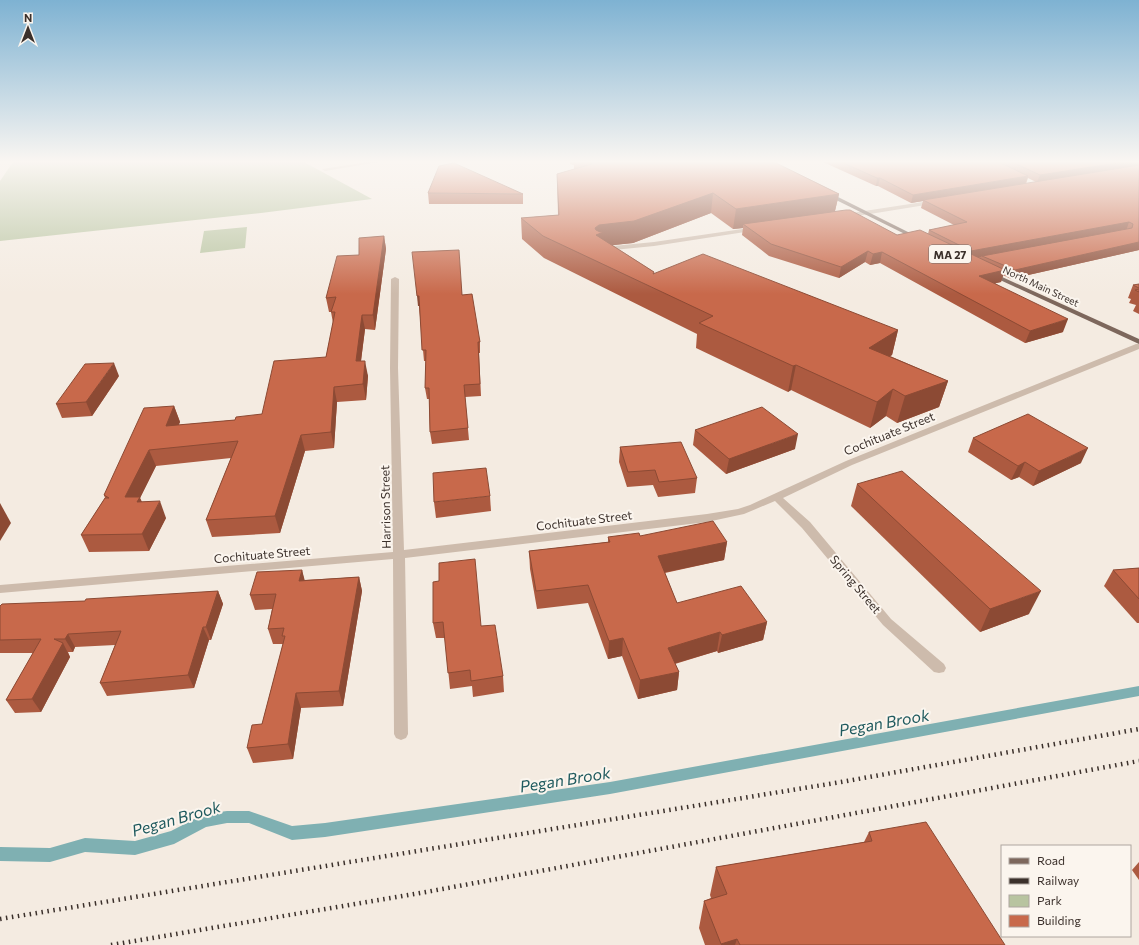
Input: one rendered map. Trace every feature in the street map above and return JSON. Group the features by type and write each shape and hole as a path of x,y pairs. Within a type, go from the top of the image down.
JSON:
{"main road":[{"name":"MA 27","path":"852,206 927,243"},
{"name":"North Main Street","path":"982,270 1139,342"}],"street":[{"path":"837,217 908,206"},
{"path":"599,250 654,244 762,228"},
{"name":"Harrison Street","path":"395,279 394,368 399,556 401,734"},
{"name":"Cochituate Street","path":"0,588 399,556 724,516 740,512 850,463 1139,346"},
{"name":"Spring Street","path":"776,497 796,514 887,622 939,668"}],"green space":[{"path":"0,206 316,206 261,213 0,241"},
{"path":"247,227 245,248 200,253 204,231"}],"building":[{"path":"559,206 676,206 634,221 599,225 595,228 596,230 600,232 606,231 596,235 654,272 653,274 703,254 898,330 869,348 948,381 905,396 893,389 877,402 699,323 713,316 543,236 521,218 559,215"},
{"path":"732,206 756,206 736,209"},
{"path":"935,206 1139,206 1139,242 1015,270 982,256 1132,228 1133,224 1129,222 971,251 929,230 967,222"},
{"path":"850,210 897,235 920,230 1005,270 979,276 1068,319 1030,331 882,252 873,254 868,251 841,267 771,244 743,224"},
{"path":"384,236 373,315 362,315 356,361 365,361 363,384 334,387 331,432 301,435 275,516 206,520 238,441 149,450 125,497 140,497 137,502 160,501 142,534 81,535 105,498 109,498 104,495 144,408 174,406 166,426 235,420 236,417 262,414 274,361 326,357 335,312 331,312 336,297 326,298 337,256 359,255 359,238"},
{"path":"459,250 462,295 472,294 480,342 478,342 480,384 464,385 468,428 430,432 429,388 425,388 426,350 422,350 419,296 417,296 412,252"},
{"path":"1139,284 1139,288 1133,285"},
{"path":"114,363 86,402 56,404 85,364"},
{"path":"762,407 798,434 729,459 695,430"},
{"path":"1028,414 1088,448 1039,471 1025,462 1018,466 973,438"},
{"path":"681,442 697,478 659,482 655,470 628,472 620,447"},
{"path":"486,468 490,496 434,502 433,473"},
{"path":"902,471 1041,591 990,609 857,484"},
{"path":"713,521 727,542 658,556 677,603 741,586 767,622 722,635 720,632 668,648 679,672 640,680 623,638 609,641 588,585 536,591 529,551 610,542 608,537 639,533 640,536"},
{"path":"475,559 481,626 495,625 503,676 471,681 470,670 448,673 443,622 433,623 433,582 439,581 439,563"},
{"path":"1139,568 1139,599 1113,570"},
{"path":"302,570 299,581 359,577 339,691 296,693 288,744 247,748 252,725 262,724 285,636 282,636 284,628 268,629 276,594 250,595 257,572"},
{"path":"218,591 206,627 203,627 188,675 100,683 121,631 68,634 65,639 54,639 63,643 32,699 6,700 41,639 0,640 0,606 2,604 85,601 86,599"},
{"path":"926,822 1005,945 740,945 737,939 721,944 704,901 727,894 716,867 872,841 869,832"}],"waterway":[{"name":"Pegan Brook","path":"0,854 50,855 85,845 135,848 174,837 204,821 227,817 249,817 292,833 325,830 610,788 1139,691"}],"railway":[{"path":"0,919 841,782 1139,729"},
{"path":"111,945 426,892 1139,761"}]}
